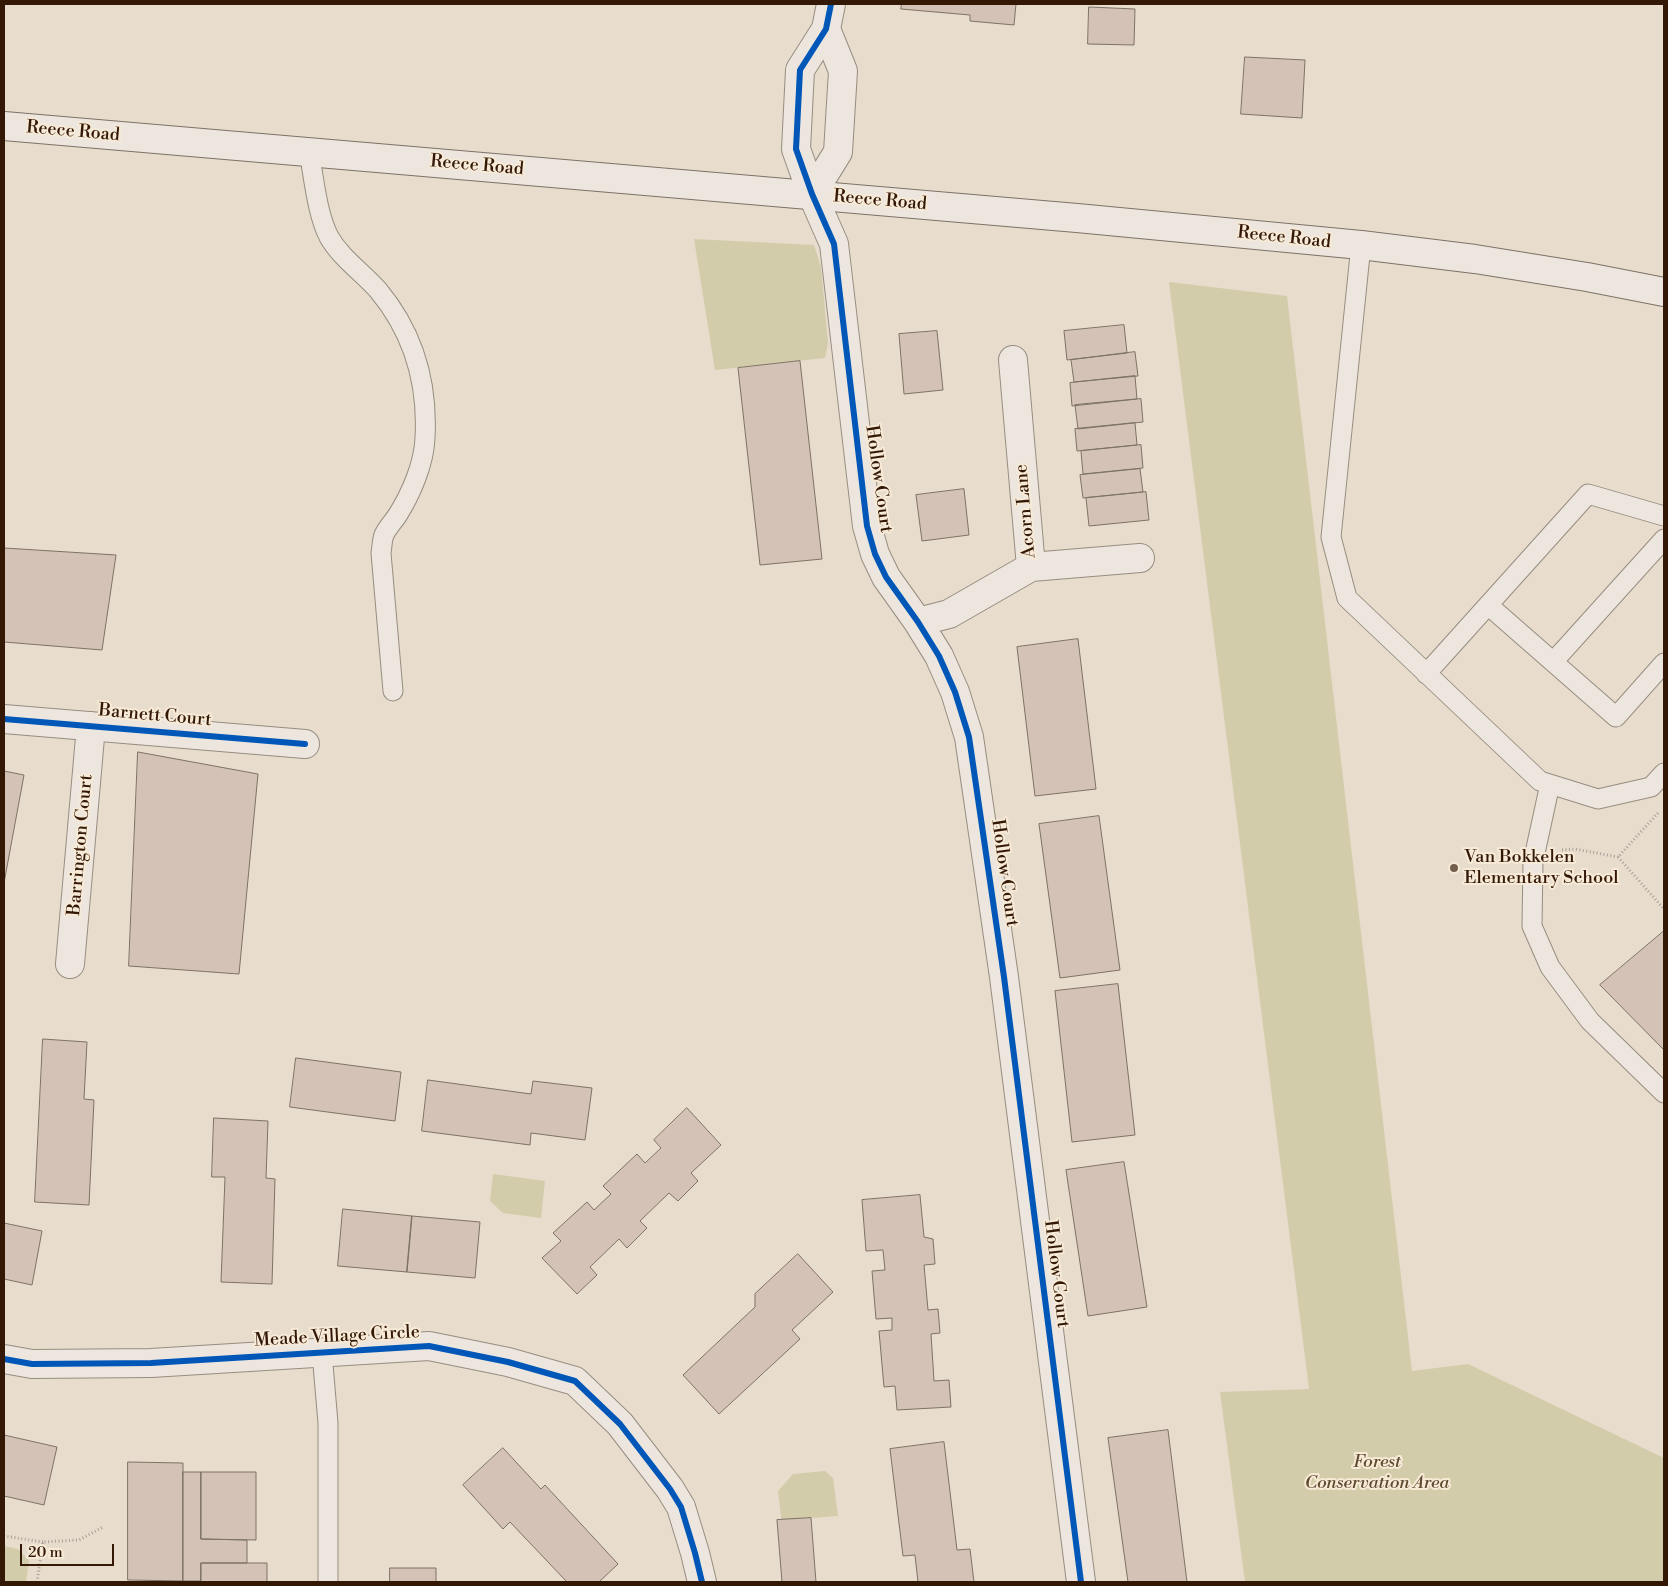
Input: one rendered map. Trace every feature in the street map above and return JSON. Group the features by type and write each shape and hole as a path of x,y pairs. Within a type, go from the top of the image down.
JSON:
{"street":[{"name":"Hollow Court","path":"829,16 800,70 796,149 812,194 834,244 867,526 875,554 886,577 918,622 939,656 949,678 969,737 1004,977 1081,1582"},
{"path":"812,194 838,152 843,71 829,16"},
{"name":"Reece Road","path":"4,126 812,194 1361,245 1474,259 1587,277 1664,292"},
{"name":"Acorn Lane","path":"918,622 949,614 1031,568 1013,360"},
{"path":"1031,568 1140,558"},
{"name":"Barnett Court","path":"4,719 305,744"},
{"name":"Barrington Court","path":"70,964 91,726"},
{"name":"Meade Village Circle","path":"4,1359 32,1364 150,1363 429,1346 508,1362 575,1381 620,1424 670,1489 681,1507 702,1582"}],"lane":[{"path":"309,152 322,216 328,234 336,249 377,289 397,316 414,354 424,387 426,439 422,460 408,496 384,534 381,553 393,691"},
{"path":"1361,245 1331,538 1347,598 1540,781 1598,799 1651,787 1664,773"},
{"path":"1426,674 1588,494 1664,516"},
{"path":"1553,662 1664,539"},
{"path":"1488,605 1616,717 1664,663"},
{"path":"1550,784 1533,862 1532,926 1550,966 1590,1021 1664,1093"},
{"path":"322,1353 328,1423 328,1582"}],"path":[{"path":"1618,857 1664,807"},
{"path":"1533,862 1559,850 1575,849 1618,857 1664,909"},
{"path":"4,1536 43,1542 79,1540 103,1527"},
{"path":"37,1582 43,1542"}],"green space":[{"path":"694,239 814,245 821,267 828,343 825,358 715,370"},
{"name":"Forest Conservation Area","path":"1169,282 1287,296 1412,1371 1468,1364 1664,1458 1664,1582 1245,1582 1220,1392 1309,1389"},
{"path":"493,1174 545,1181 541,1218 503,1213 490,1201"},
{"path":"825,1471 833,1478 838,1516 811,1518 782,1524 778,1491 793,1474"},
{"path":"4,1546 18,1549 29,1560 26,1582 4,1582"}],"building":[{"path":"902,4 1016,4 1014,25 970,21 970,15 901,9"},
{"path":"1089,7 1135,9 1134,45 1088,44"},
{"path":"1245,57 1305,60 1302,118 1241,114"},
{"path":"1124,325 1127,353 1067,360 1064,331"},
{"path":"937,331 943,390 904,394 899,334"},
{"path":"1135,352 1138,376 1074,382 1071,360"},
{"path":"800,361 822,559 760,565 738,368"},
{"path":"1135,376 1137,399 1072,406 1070,383"},
{"path":"1141,399 1143,422 1078,429 1075,405"},
{"path":"1135,423 1137,445 1077,451 1075,429"},
{"path":"1141,445 1143,468 1083,474 1081,451"},
{"path":"1140,469 1143,492 1083,498 1080,475"},
{"path":"964,489 969,535 922,541 916,495"},
{"path":"1146,492 1149,520 1089,526 1086,498"},
{"path":"4,548 116,555 102,650 4,642"},
{"path":"1078,639 1096,789 1035,796 1017,647"},
{"path":"138,752 258,774 239,974 129,966"},
{"path":"4,771 24,775 4,883"},
{"path":"1099,816 1120,970 1060,978 1039,824"},
{"path":"1664,931 1664,1050 1600,985"},
{"path":"1118,984 1135,1135 1072,1142 1055,991"},
{"path":"43,1039 87,1042 84,1099 94,1100 89,1205 35,1202"},
{"path":"296,1058 401,1072 395,1121 290,1107"},
{"path":"428,1080 531,1094 533,1081 592,1088 585,1140 531,1133 530,1145 422,1131"},
{"path":"687,1108 721,1145 691,1173 698,1181 678,1201 669,1193 640,1221 647,1228 627,1248 619,1239 590,1267 597,1275 577,1294 542,1258 561,1241 553,1233 587,1202 594,1210 611,1194 603,1186 637,1154 645,1163 661,1148 654,1140"},
{"path":"214,1118 268,1121 266,1178 275,1179 272,1284 221,1282 225,1177 212,1177"},
{"path":"1124,1162 1147,1307 1088,1316 1066,1170"},
{"path":"920,1195 924,1237 933,1239 935,1264 924,1265 928,1310 938,1309 940,1333 931,1334 934,1381 949,1380 951,1407 897,1410 895,1386 884,1387 879,1331 892,1330 892,1318 876,1319 872,1271 885,1270 883,1250 866,1251 862,1200"},
{"path":"343,1209 412,1216 407,1272 338,1266"},
{"path":"412,1216 480,1222 475,1278 407,1272"},
{"path":"4,1223 42,1231 32,1285 4,1279"},
{"path":"798,1254 833,1292 792,1330 800,1339 719,1414 683,1375 755,1307 755,1294"},
{"path":"1168,1430 1187,1582 1128,1582 1108,1438"},
{"path":"4,1435 57,1447 44,1505 4,1496"},
{"path":"944,1442 957,1550 970,1549 974,1582 918,1582 915,1555 903,1556 890,1449"},
{"path":"503,1448 541,1489 545,1485 618,1564 599,1582 567,1582 510,1522 503,1529 463,1485"},
{"path":"128,1462 183,1463 183,1581 128,1580"},
{"path":"183,1472 201,1472 201,1539 247,1540 247,1563 201,1563 201,1581 183,1581"},
{"path":"201,1472 256,1472 256,1540 201,1539"},
{"path":"811,1518 816,1582 782,1582 777,1520"},
{"path":"201,1563 267,1563 267,1582 201,1582"},
{"path":"390,1568 436,1568 436,1582 390,1582"}],"cycle path":[{"path":"831,4 826,29 800,70 796,149 812,194 834,244 867,526 875,554 886,577 918,622 939,656 955,692 969,737 1004,977 1081,1582"},
{"path":"4,719 305,744"},
{"path":"4,1359 32,1364 151,1363 429,1346 508,1362 575,1381 620,1424 670,1489 681,1507 702,1582"}],"place":[{"name":"Van Bokkelen Elementary School","path":"1454,868"}]}
